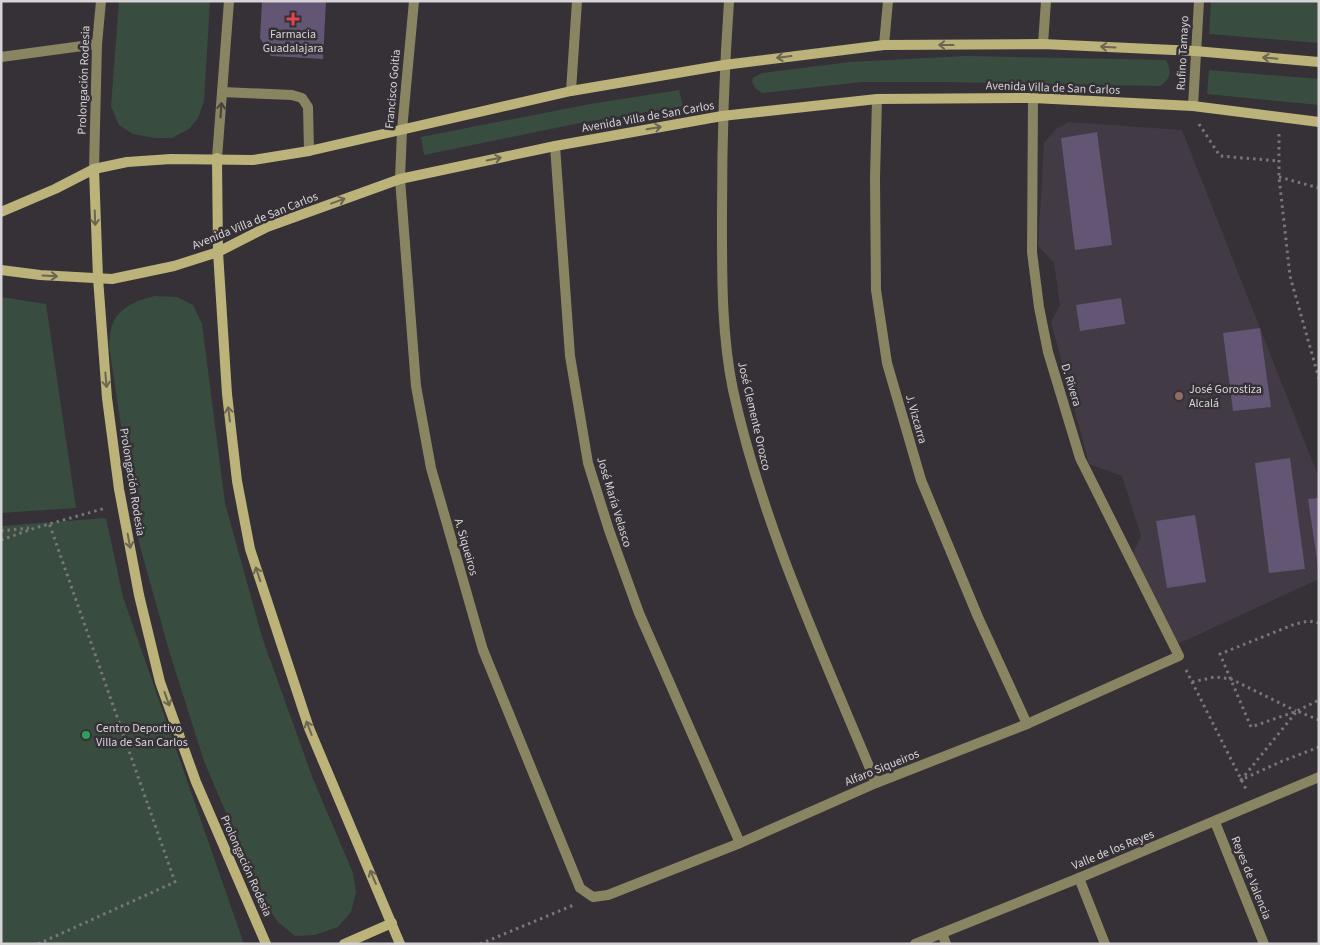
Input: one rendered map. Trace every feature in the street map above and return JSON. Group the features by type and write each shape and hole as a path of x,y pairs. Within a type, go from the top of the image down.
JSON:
{"street":[{"name":"Prolongación Rodesia","path":"101,1 97,44 94,169 98,278 107,398 122,504 139,595 160,682 196,782 266,944"},
{"path":"229,1 217,158 218,252 227,394 237,481 250,549 309,728 400,944"},
{"name":"Francisco Goitia","path":"400,179 402,130 414,1"},
{"path":"571,91 577,1"},
{"name":"José Clemente Orozco","path":"729,1 722,116 722,279 726,341 733,389 755,476 791,578 876,783"},
{"path":"884,45 888,1"},
{"path":"1043,44 1046,1"},
{"name":"Rufino Tamayo","path":"1190,106 1199,1"},
{"path":"1,58 97,44"},
{"path":"1,212 40,196 94,169 145,160 217,158 253,160 309,151 571,91 724,65 884,45 1043,44 1195,51 1319,62"},
{"path":"222,92 302,98 308,107 309,151"},
{"name":"Avenida Villa de San Carlos","path":"1,270 40,275 112,279 174,266 218,252 267,227 400,179 555,146 722,116 877,99 1033,98 1190,106 1319,122"},
{"name":"D. Rivera","path":"1033,98 1032,252 1039,307 1048,352 1080,458 1179,656"},
{"name":"J. Vizcarra","path":"877,99 875,178 876,290 887,363 921,480 978,616 1027,724"},
{"name":"José María Velasco","path":"555,146 570,356 588,463 609,530 639,612 740,843"},
{"name":"A. Siqueiros","path":"400,179 416,386 431,468 483,650 580,888 593,897"},
{"name":"Alfaro Siqueiros","path":"593,897 608,895 740,843 876,783 1027,724 1179,656"},
{"name":"Valle de los Reyes","path":"915,944 1254,806 1319,777"},
{"name":"Reyes de Valencia","path":"1215,822 1264,944"},
{"path":"1079,878 1105,944"},
{"path":"344,944 392,923"},
{"path":"942,933 946,944"}],"path":[{"path":"1190,106 1220,156 1279,161"},
{"path":"1280,117 1279,177 1290,276 1319,378"},
{"path":"1279,177 1319,188"},
{"path":"1,540 50,523 122,504"},
{"path":"38,944 174,882 50,523"},
{"path":"1,531 35,528"},
{"path":"1319,623 1309,621 1295,624 1220,654 1251,727 1297,711 1319,700"},
{"path":"1179,656 1254,806"},
{"path":"1192,682 1215,677 1231,679 1319,720"},
{"path":"1241,780 1297,711"},
{"path":"1241,780 1319,747"},
{"path":"480,944 593,897"}],"shaded area":[{"name":"José Gorostiza Alcalá","path":"1069,122 1182,130 1319,478 1319,579 1178,644 1132,555 1141,536 1122,476 1089,464 1051,322 1060,305 1054,263 1038,246 1044,143 1056,129"}],"green space":[{"path":"119,1 210,1 204,101 198,118 189,129 172,138 155,138 133,134 119,125 111,106"},
{"path":"1211,1 1319,1 1319,43 1209,34"},
{"path":"965,56 1166,60 1170,71 1166,81 1160,86 862,82 762,93 755,88 752,82 753,78 762,73 850,62"},
{"path":"1209,70 1319,79 1319,105 1207,94"},
{"path":"679,90 683,106 585,122 424,155 421,137 590,104"},
{"path":"155,296 177,297 193,305 202,324 225,503 262,637 313,779 353,873 356,892 351,912 338,927 315,935 295,936 278,922 264,902 204,761 170,654 138,539 109,346 112,325 120,312 137,302"},
{"path":"1,297 46,304 76,508 1,513"},
{"name":"Centro Deportivo Villa de San Carlos","path":"106,518 123,597 244,944 1,944 1,526"}],"building":[{"name":"Farmacia Guadalajara","path":"262,1 326,1 323,59 271,56 260,38"},
{"path":"1097,132 1112,245 1075,250 1061,138"},
{"path":"1121,298 1125,324 1080,331 1076,305"},
{"path":"1260,328 1271,407 1233,411 1223,333"},
{"path":"1290,458 1305,569 1269,573 1255,463"},
{"path":"1319,498 1319,566 1318,566 1308,499"},
{"path":"1195,515 1206,582 1167,588 1156,521"}],"place":[{"name":"Farmacia Guadalajara","path":"293,19"},
{"name":"José Gorostiza Alcalá","path":"1179,396"},
{"name":"Centro Deportivo Villa de San Carlos","path":"86,735"}]}
